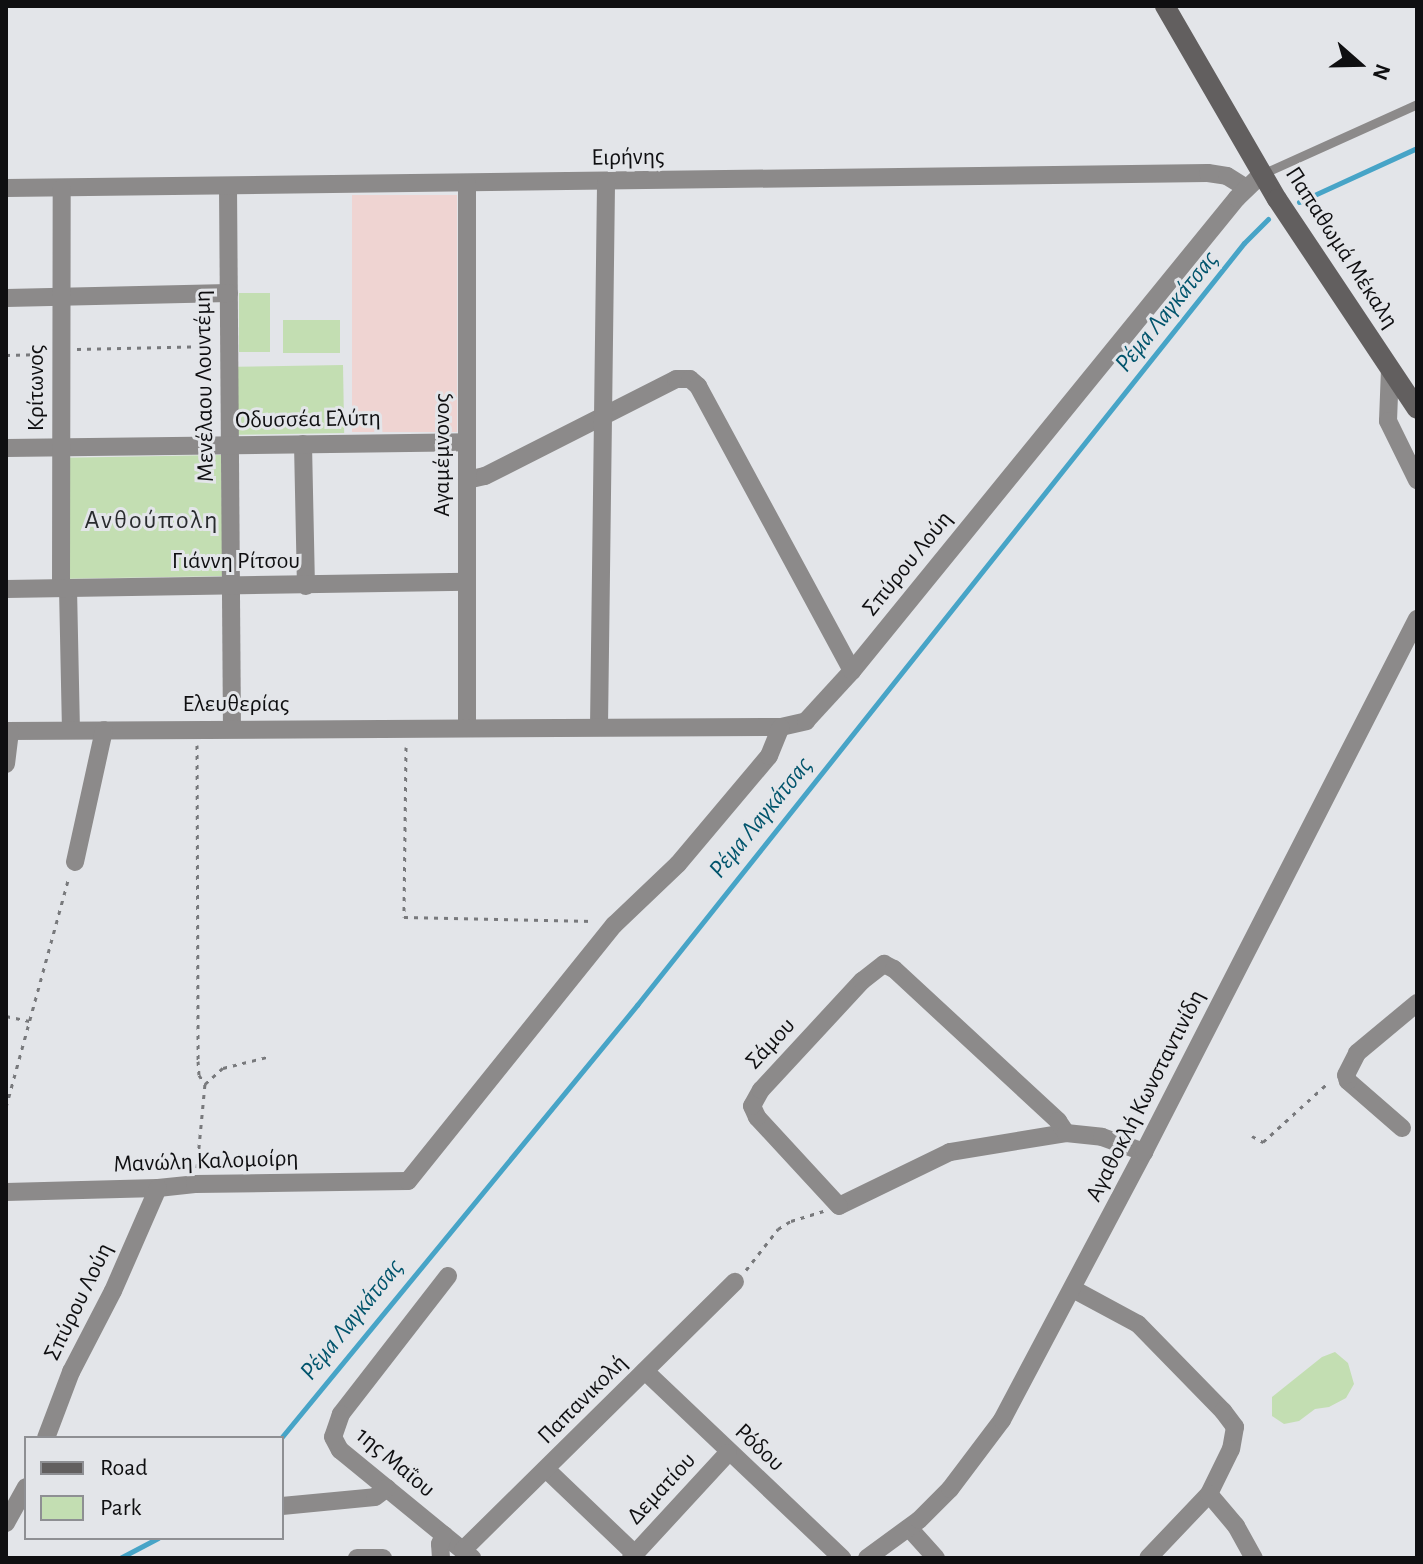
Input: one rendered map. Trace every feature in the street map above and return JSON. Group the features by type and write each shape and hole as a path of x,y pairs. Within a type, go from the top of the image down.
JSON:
{"street":[{"name":"Παπαθωμά Μέκαλη","path":"1165,6 1225,113 1254,181 1417,409"},
{"name":"Ειρήνης","path":"6,188 1208,173 1254,181"},
{"name":"Σπύρου Λούη","path":"467,728 781,727 796,725 813,716 1254,181"},
{"path":"599,727 606,182"},
{"name":"Αγαμέμνονoς","path":"467,183 467,728"},
{"name":"Μενέλαου Λουντέμη","path":"228,186 232,729"},
{"name":"Κρίτωνος","path":"62,188 61,448 71,730"},
{"path":"6,298 229,293"},
{"path":"1390,369 1388,421 1417,480"},
{"path":"467,480 485,476 676,379 686,378 697,384 852,671"},
{"name":"Οδυσσέα Ελύτη","path":"6,448 467,442"},
{"path":"303,444 306,586"},
{"name":"Γιάννη Ρίτσου","path":"6,589 467,582"},
{"name":"Αγαθοκλή Κωνσταντινίδη","path":"867,1558 909,1528 950,1489 989,1439 1073,1289 1417,619"},
{"path":"614,925 678,864 769,756 781,727"},
{"name":"Ελευθερίας","path":"8,731 467,728"},
{"path":"75,862 104,730"},
{"path":"6,764 8,731"},
{"name":"Μανώλη Καλομοίρη","path":"6,1192 158,1188 195,1184 408,1181 614,925"},
{"name":"Σάμου","path":"839,1206 757,1117 753,1103 862,981 884,964 894,969 1046,1110 1066,1133"},
{"path":"1402,1128 1348,1081 1346,1072 1357,1053 1417,1003"},
{"path":"839,1206 950,1152 1066,1133 1102,1137 1144,1152"},
{"name":"Σπύρου Λούη","path":"47,1436 71,1372 113,1291 158,1188"},
{"name":"1ης Μαΐου","path":"448,1276 336,1423 333,1437 337,1447 468,1554"},
{"name":"Παπανικολή","path":"468,1554 547,1470 735,1282"},
{"path":"1073,1289 1138,1324 1232,1422 1233,1441 1209,1494 1148,1558"},
{"name":"Ρόδου","path":"645,1371 842,1558"},
{"name":"Δεματίου","path":"633,1556 728,1453"},
{"path":"547,1470 633,1556"},
{"path":"284,1506 375,1497 387,1488"},
{"path":"6,1523 24,1491"},
{"path":"1209,1494 1231,1518 1254,1558"},
{"path":"909,1528 936,1558"},
{"path":"441,1558 440,1544 444,1535"},
{"path":"357,1558 383,1557"}],"lane":[{"path":"1254,181 1417,104"}],"path":[{"path":"6,355 229,345"},
{"path":"407,728 404,917 614,925"},
{"path":"195,1184 205,1084 199,1075 198,1061 197,729"},
{"path":"6,1107 61,899 75,862"},
{"path":"6,1016 30,1021"},
{"path":"205,1084 223,1068 267,1057"},
{"path":"1252,1136 1263,1142 1323,1086 1346,1072"},
{"path":"735,1282 778,1229 791,1221 839,1206"}],"shaded area":[{"path":"352,195 457,195 457,432 352,432"}],"green space":[{"path":"239,293 270,293 270,352 239,352"},
{"path":"283,320 340,320 340,353 283,353"},
{"path":"343,365 344,433 238,435 237,367"},
{"path":"221,455 223,576 68,579 66,458"},
{"path":"1335,1352 1348,1363 1354,1384 1346,1398 1329,1407 1315,1409 1299,1421 1284,1424 1272,1416 1272,1397 1322,1357"}],"waterway":[{"name":"Ρέμα Λαγκάτσας","path":"1299,202 1417,148"},
{"name":"Ρέμα Λαγκάτσας","path":"283,1436 637,1005 1244,243 1268,219"},
{"name":"Ρέμα Λαγκάτσας","path":"120,1558 154,1540"}],"district":[{"name":"Ανθούπολη","path":"152,521"}]}
